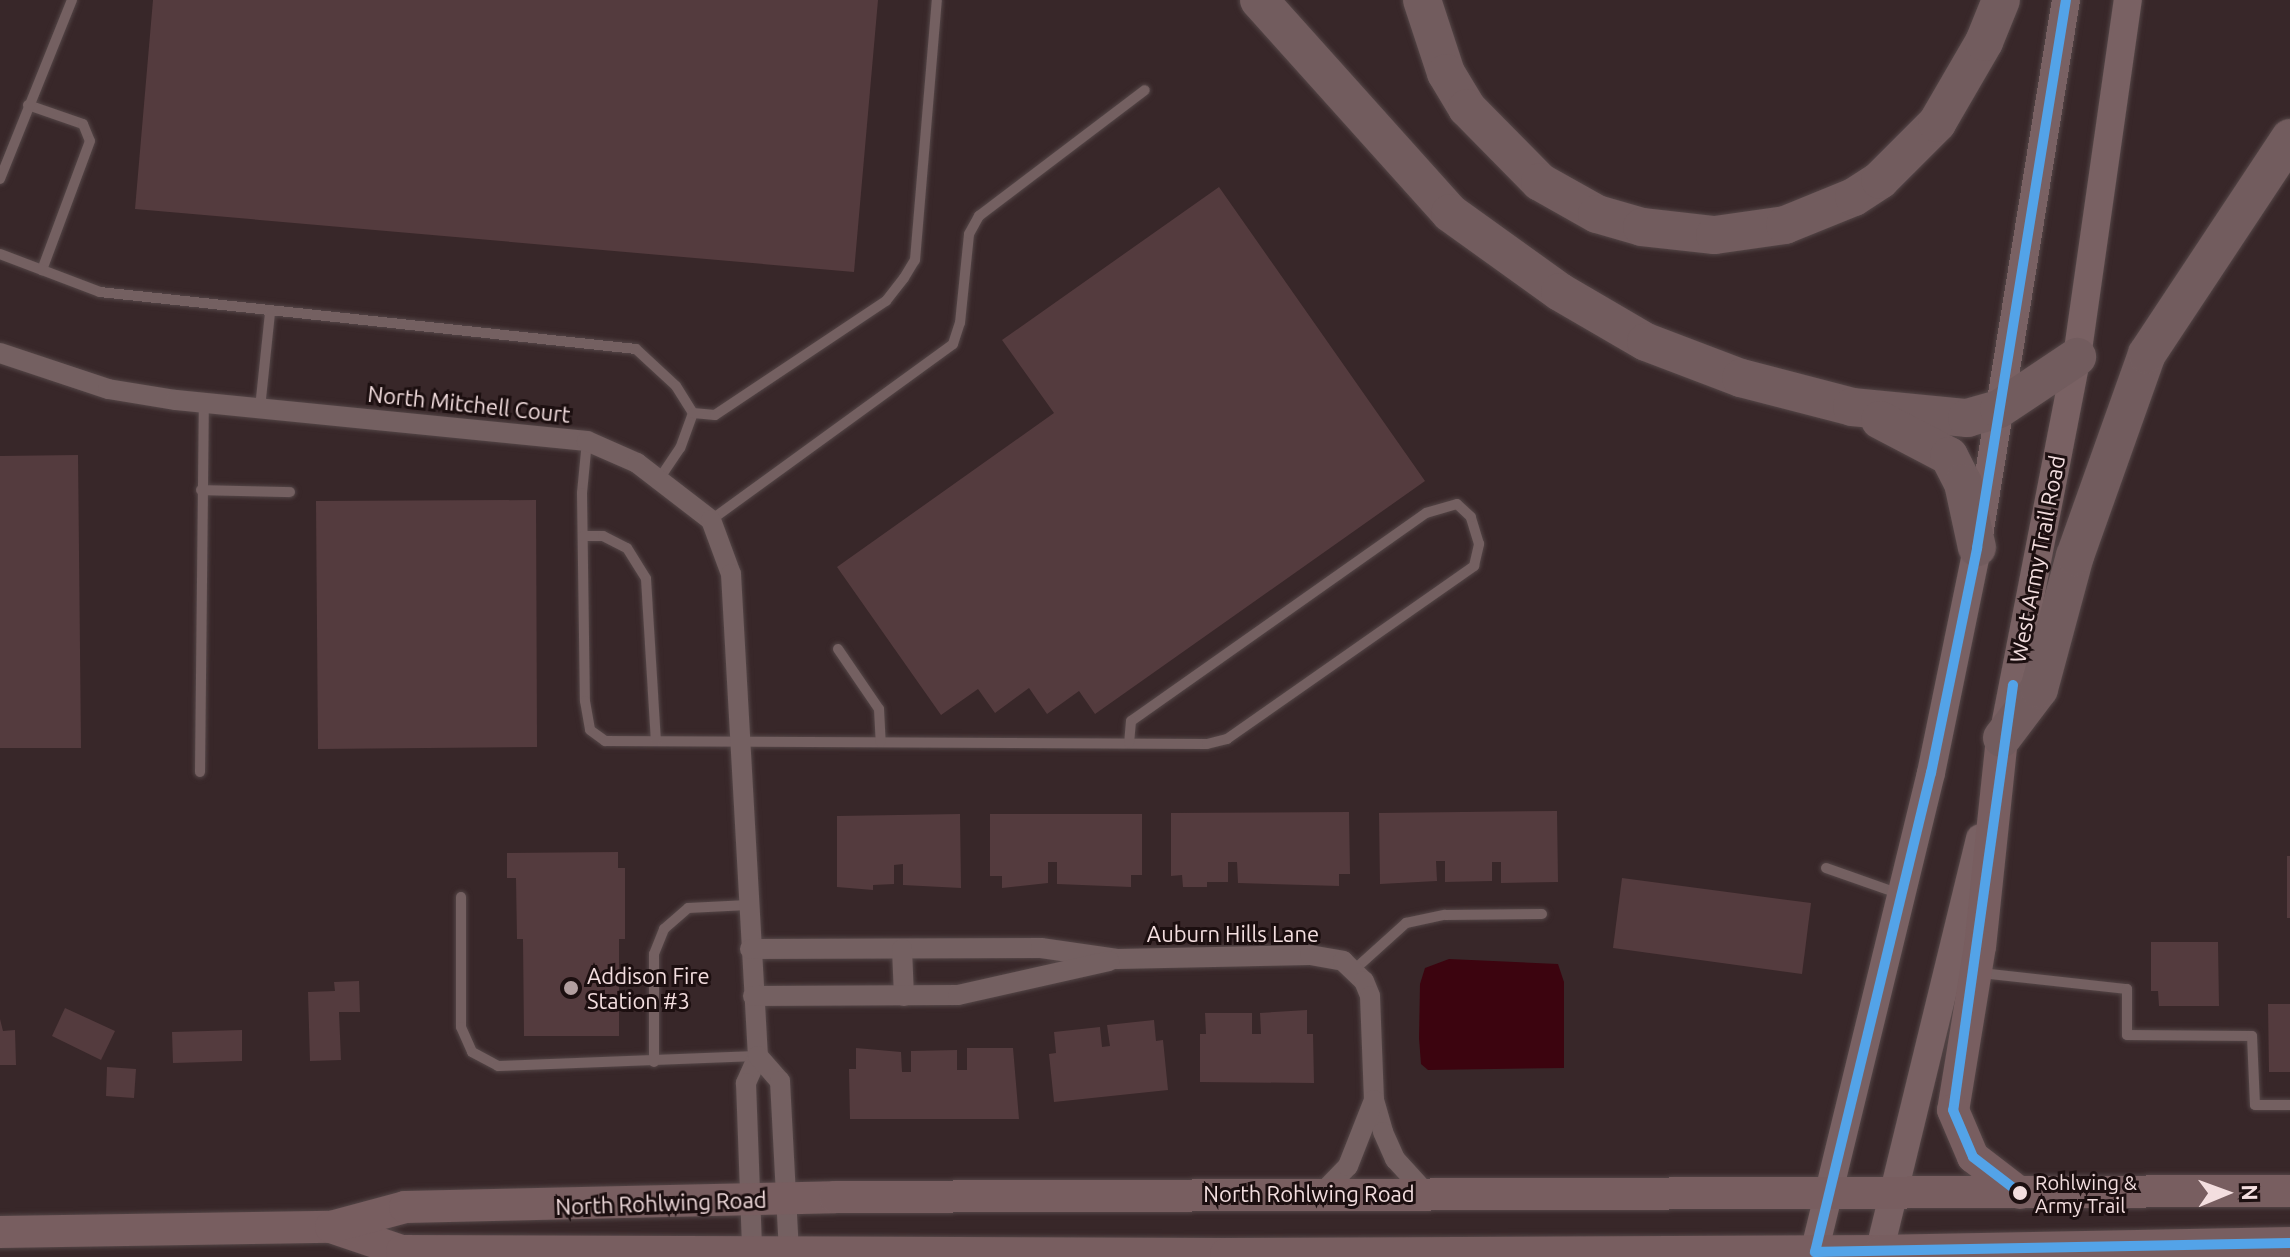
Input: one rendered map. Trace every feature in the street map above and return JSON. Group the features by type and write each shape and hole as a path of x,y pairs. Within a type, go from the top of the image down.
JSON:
{"highway":[{"path":"1259,0 1450,213 1560,292 1646,342 1741,378 1852,407 1967,418 1999,409 2077,357"},
{"path":"1422,0 1446,73 1467,108 1540,182 1597,214 1642,227 1715,235 1785,225 1854,197 1880,180 1937,123 1984,42 2001,0"},
{"path":"2002,738 2039,689 2075,556 2147,354 2290,138"},
{"path":"1852,407 1949,456 1963,483 1977,548"}],"main road":[{"path":"1814,1254 1903,895 1977,548 2066,0"},
{"name":"West Army Trail Road","path":"1879,1254 2002,738 2077,357 2128,0"},
{"path":"2002,738 1975,972 1953,1110 1973,1157 2020,1193"},
{"name":"North Rohlwing Road","path":"0,1232 331,1227 405,1207 750,1200 1322,1193 2290,1191"},
{"name":"North Rohlwing Road","path":"331,1227 402,1251 659,1254 752,1250 2034,1253 2157,1251 2290,1243"}],"street":[{"name":"North Mitchell Court","path":"0,353 108,389 204,402 587,441 615,451 659,479 711,520"},
{"path":"711,520 731,574 758,1056 746,1083 752,1250"},
{"name":"Auburn Hills Lane","path":"750,949 1041,948 1117,959 1310,955 1343,961 1355,969"},
{"path":"902,949 904,996"},
{"name":"Auburn Hills Lane","path":"753,996 904,996 1003,987 1117,959"},
{"path":"1355,969 1370,996 1374,1100 1395,1159 1427,1194"},
{"path":"758,1056 780,1081 789,1250"},
{"path":"1322,1193 1348,1166 1374,1100"}],"lane":[{"path":"0,179 72,0"},
{"path":"693,413 715,415 886,301 915,260 937,0"},
{"path":"711,520 953,344 960,323 969,234 979,216 1145,90"},
{"path":"28,105 83,124 90,141 42,270"},
{"path":"0,254 100,292 270,313 636,349 676,386 693,413"},
{"path":"260,408 270,313"},
{"path":"200,772 204,402"},
{"path":"659,479 680,448 693,413"},
{"path":"587,441 583,536 590,730 605,741 1207,744 1227,739 1474,566 1479,544 1471,517 1457,504 1426,513 1131,721 1129,743"},
{"path":"201,490 290,492"},
{"path":"583,536 603,536 627,548 646,579 656,741"},
{"path":"838,649 879,709 881,742"},
{"path":"1826,868 1903,895"},
{"path":"461,897 461,1027 472,1052 498,1066 758,1056"},
{"path":"654,1062 654,954 664,929 688,908 748,905"},
{"path":"1355,969 1406,923 1445,915 1542,914"},
{"path":"1975,972 2127,989 2127,1035 2252,1036 2255,1105 2290,1105"}],"shaded area":[{"path":"1449,959 1558,964 1564,982 1564,1068 1428,1070 1421,1064 1420,984 1425,968"}],"building":[{"path":"153,0 878,0 854,272 135,209"},
{"path":"1219,187 1425,481 1095,714 1079,691 1047,714 1029,688 995,713 978,689 941,715 837,567 1054,413 1002,340"},
{"path":"78,455 81,748 0,748 0,456"},
{"path":"536,500 537,747 318,749 316,501"},
{"path":"1557,811 1558,882 1501,883 1501,862 1492,862 1492,881 1445,882 1445,861 1436,861 1437,881 1380,884 1379,813"},
{"path":"1349,812 1350,874 1339,874 1339,886 1238,883 1237,862 1228,862 1228,882 1207,882 1207,887 1183,887 1182,875 1171,876 1171,813"},
{"path":"960,814 961,888 903,885 903,864 894,865 894,884 873,885 873,890 837,887 837,816"},
{"path":"990,814 1142,814 1142,875 1131,875 1131,887 1057,884 1057,862 1048,862 1048,883 1002,888 1002,876 990,876"},
{"name":"Addison Fire Station #3","path":"618,852 618,868 625,868 625,939 619,939 619,1036 524,1036 523,939 517,939 516,878 507,878 507,853"},
{"path":"2287,856 2290,856 2290,918 2287,918"},
{"path":"1622,878 1811,903 1802,974 1613,948"},
{"path":"2151,942 2218,942 2219,1006 2159,1006 2158,991 2151,991"},
{"path":"359,981 360,1012 339,1012 341,1060 310,1061 308,992 335,991 334,982"},
{"path":"2268,1004 2290,1004 2290,1072 2269,1072"},
{"path":"65,1008 115,1031 101,1060 52,1036"},
{"path":"1307,1010 1307,1034 1313,1034 1314,1083 1200,1082 1200,1034 1206,1034 1205,1013 1252,1013 1252,1034 1261,1034 1260,1013"},
{"path":"0,1019 3,1031 15,1030 16,1065 0,1065"},
{"path":"1154,1020 1156,1041 1163,1040 1168,1090 1054,1102 1049,1054 1056,1053 1054,1032 1100,1027 1102,1047 1110,1046 1107,1025"},
{"path":"242,1030 242,1061 173,1063 172,1032"},
{"path":"856,1048 901,1052 902,1072 911,1072 911,1051 957,1050 957,1070 967,1070 967,1048 1013,1048 1019,1119 850,1119 849,1069 856,1069"},
{"path":"107,1067 136,1069 134,1098 106,1096"}],"transit line":[{"path":"1815,1252 1931,773 1977,548 2066,0"},
{"path":"2013,685 1953,1110 1973,1157 2020,1193"},
{"path":"1815,1252 2290,1243"}],"place":[{"name":"Addison Fire Station #3","path":"571,988"},
{"name":"Rohlwing & Army Trail","path":"2020,1193"}]}
